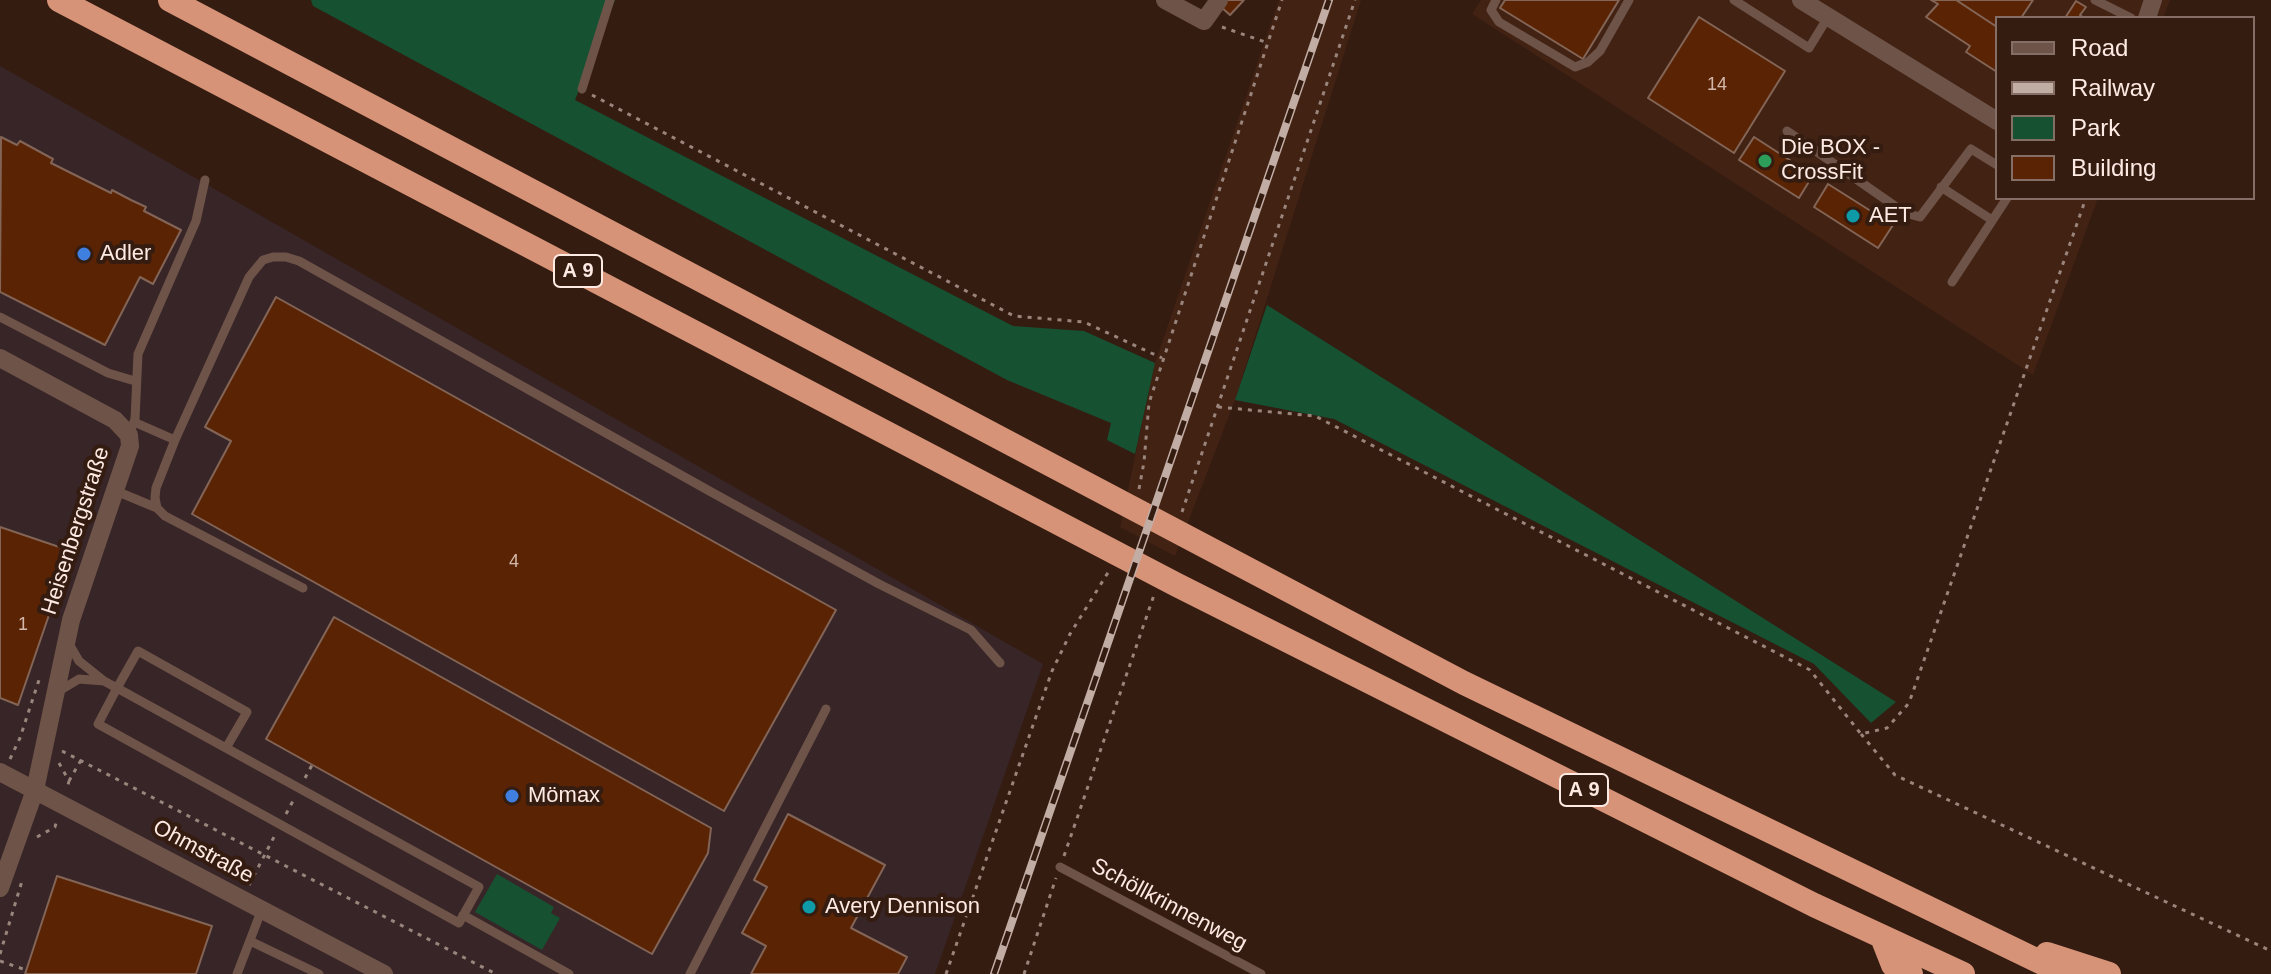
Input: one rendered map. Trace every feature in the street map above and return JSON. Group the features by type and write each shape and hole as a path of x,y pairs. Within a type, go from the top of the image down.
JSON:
{"highway":[{"name":"A 9","path":"59,0 1097,544 1167,585 1963,974"},
{"name":"A 9","path":"170,0 1464,683 2065,974"},
{"path":"1977,931 2109,974"},
{"path":"1882,937 1893,965 1911,974"}],"street":[{"path":"1165,0 1204,21 1219,0"},
{"path":"1801,0 1995,120"},
{"name":"Heisenbergstraße","path":"0,358 131,429 128,457 66,639 35,790 0,888"},
{"name":"Ohmstraße","path":"0,772 384,974"}],"lane":[{"path":"582,89 610,0"},
{"path":"1496,0 1491,10 1499,22 1575,67 1588,62 1600,51 1629,0"},
{"path":"1734,0 1809,48 1828,17"},
{"path":"2095,0 2127,16"},
{"path":"1787,131 1905,213 1920,217 1971,149 1995,164"},
{"path":"175,440 131,429 138,354 196,221 205,180"},
{"path":"1941,187 1992,220"},
{"path":"1952,282 2006,200"},
{"path":"157,508 156,488 175,440 249,277 263,260 286,257 299,261 879,584 971,630 1000,663"},
{"path":"0,317 108,373 135,381"},
{"path":"116,491 157,508 165,516 303,588"},
{"path":"66,639 79,661 104,681 117,688 226,748 479,887 459,923 98,724 117,688 138,651 247,712 226,748"},
{"path":"53,700 60,689 79,679 104,681"},
{"path":"690,974 826,709"},
{"name":"Schöllkrinnenweg","path":"1060,867 1261,974"},
{"path":"237,974 262,909"},
{"path":"463,915 569,974"},
{"path":"250,941 319,974"}],"path":[{"path":"1182,511 1355,0"},
{"path":"1204,21 1268,43"},
{"path":"582,89 1014,316 1084,322 1163,358"},
{"path":"1861,734 1887,728 1909,703 2085,200"},
{"path":"1218,407 1315,416 1810,670 1895,775 2271,951"},
{"path":"1024,974 1060,867 1167,585"},
{"path":"57,748 496,974"},
{"path":"69,781 81,760"},
{"path":"0,961 26,970"}],"shaded area":[{"path":"1279,0 1361,0 1235,400 1175,556 1120,527 1155,363"},
{"path":"1481,0 2170,0 2164,16 1995,16 1995,200 2097,200 2033,375 1472,14"},
{"path":"0,66 1043,664 935,974 0,974"}],"green space":[{"path":"311,0 615,0 575,100 1013,326 1084,331 1155,363 1135,454 1107,440 1111,423 1007,380 313,6"},
{"path":"1267,305 1896,702 1871,723 1814,664 1334,419 1235,400"},
{"path":"497,874 554,907 551,913 560,918 542,950 475,912"}],"building":[{"path":"1225,0 1244,0 1230,15 1220,6"},
{"path":"1505,0 1619,0 1583,59 1500,8"},
{"path":"1931,0 1956,0 1995,26 1995,71 1966,52 1970,46 1926,17 1938,4"},
{"path":"1956,0 2033,0 2022,16 1995,16 1995,26"},
{"path":"2076,1 2086,7 2081,16 2066,16"},
{"path":"1699,17 1785,71 1734,153 1648,98"},
{"name":"Adler","path":"1,137 17,145 20,141 53,159 51,163 146,207 144,211 181,230 153,284 140,277 105,345 0,292"},
{"path":"1754,137 1813,175 1799,198 1739,160"},
{"name":"AET","path":"1828,184 1893,225 1878,248 1814,207"},
{"path":"276,297 836,610 724,811 192,514 231,441 205,427"},
{"path":"0,527 71,551 18,705 0,698"},
{"name":"Mömax","path":"334,617 711,828 708,853 652,954 266,739"},
{"name":"Avery Dennison","path":"788,814 885,865 851,928 907,957 898,974 751,974 766,946 742,933 767,887 754,880"},
{"path":"57,876 212,926 196,974 25,974"}],"railway":[{"path":"994,974 1329,0"}],"place":[{"name":"Die BOX - CrossFit","path":"1765,161"},
{"name":"AET","path":"1853,216"},
{"name":"Adler","path":"84,254"},
{"name":"Mömax","path":"512,796"},
{"name":"Avery Dennison","path":"809,907"}]}
